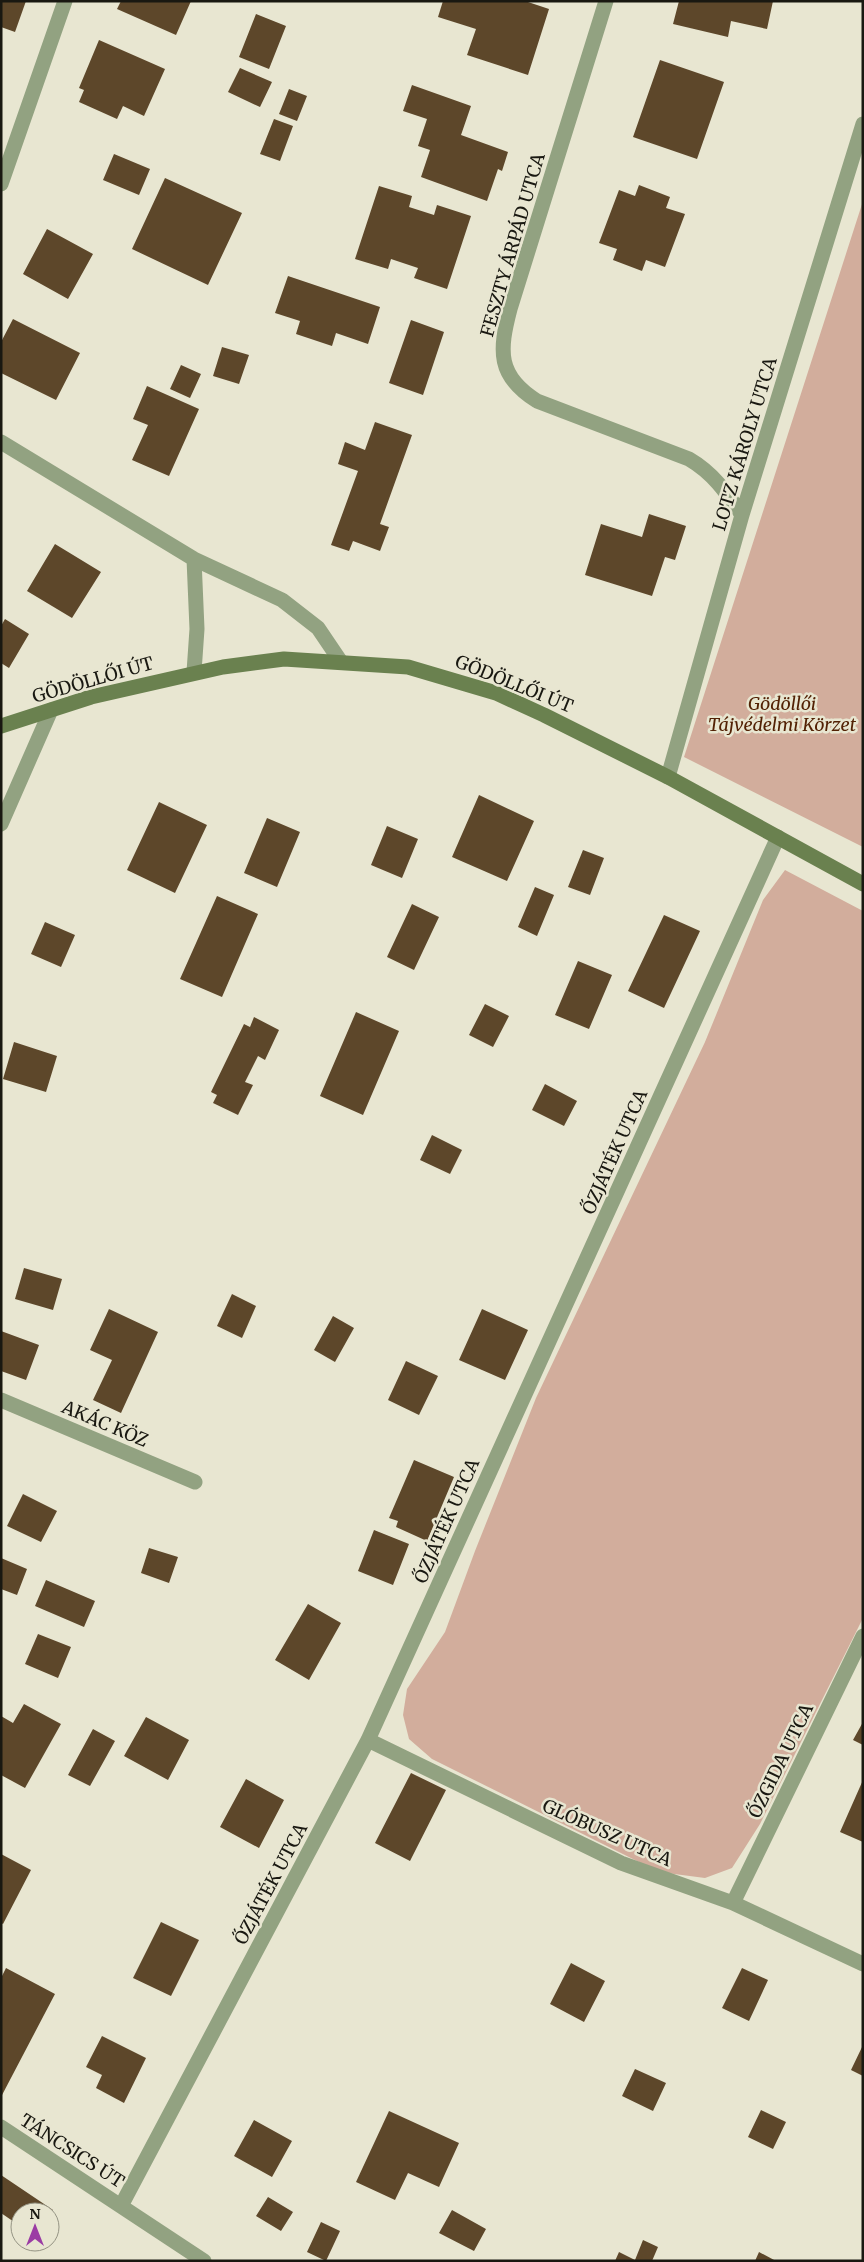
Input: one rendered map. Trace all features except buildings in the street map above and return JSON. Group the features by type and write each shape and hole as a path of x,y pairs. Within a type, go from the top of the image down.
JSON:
{"main road":[{"name":"GÖDÖLLŐI ÚT","path":"1,726 91,697 194,672 284,659 408,667 441,675 496,693 668,777 863,884"}],"street":[{"path":"1,184 65,1"},
{"name":"FESZTY ÁRPÁD UTCA","path":"606,1 510,309 503,336 503,361 512,381 521,391 537,401 689,459 701,466 712,474 742,515"},
{"name":"LOTZ KÁROLY UTCA","path":"668,777 742,515 863,124"},
{"path":"1,442 194,559 282,600 318,628 341,662"},
{"path":"194,559 197,629 194,672"},
{"path":"1,824 51,710"},
{"name":"ŐZJÁTÉK UTCA","path":"121,2206 368,1740 778,838"},
{"name":"AKÁC KÖZ","path":"1,1400 195,1482"},
{"name":"ŐZGIDA UTCA","path":"733,1903 863,1636"},
{"name":"GLÓBUSZ UTCA","path":"368,1740 621,1863 733,1903 863,1964"},
{"name":"TÁNCSICS ÚT","path":"1,2127 204,2261"}],"green space":[{"name":"Gödöllői Tájvédelmi Körzet","path":"863,201 863,847 684,757"},
{"path":"785,870 863,911 863,1618 760,1824 732,1868 705,1878 659,1872 432,1759 409,1739 403,1715 407,1689 445,1632 536,1398 705,1042 763,900"}]}
